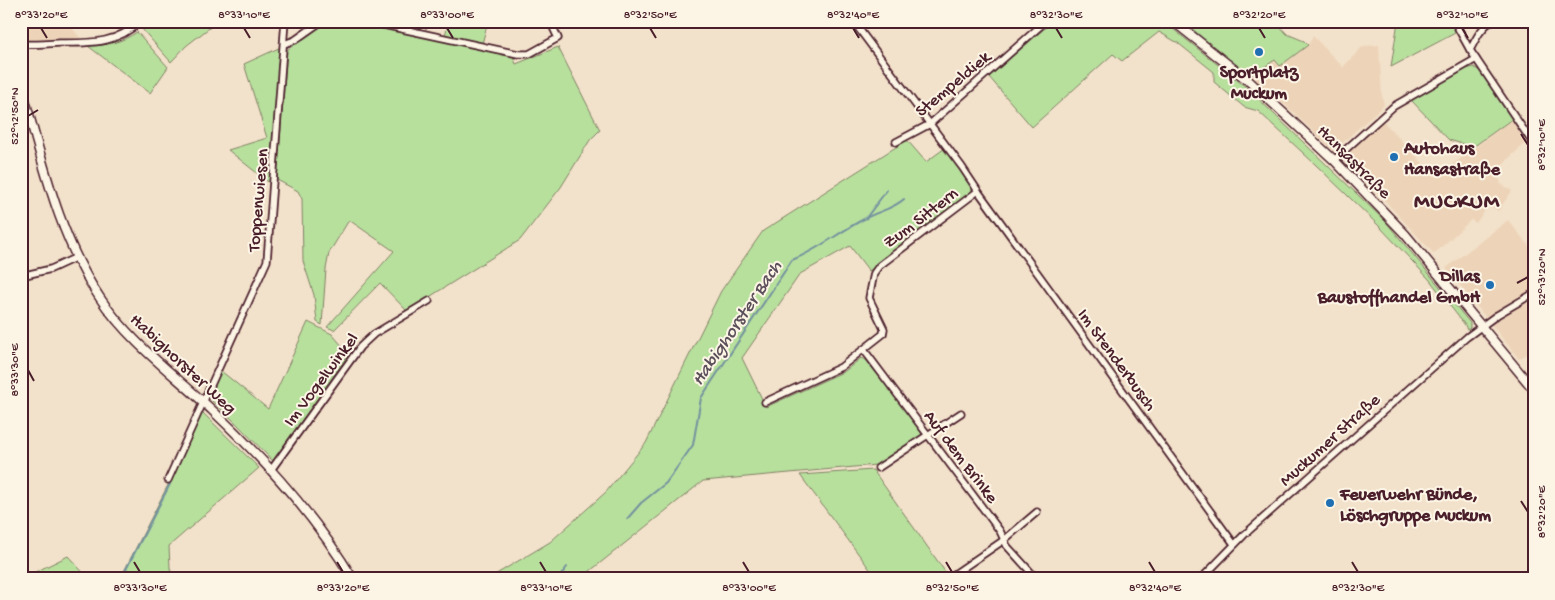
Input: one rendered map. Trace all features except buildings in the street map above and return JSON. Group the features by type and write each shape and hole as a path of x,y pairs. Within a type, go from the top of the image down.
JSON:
{"street":[{"path":"21,44 106,41 128,32 141,21"},
{"name":"Toppenwiesen","path":"168,480 267,261 285,21"},
{"path":"284,44 295,40 322,21"},
{"path":"365,21 518,54 529,54 558,38 550,21"},
{"name":"Zum Sittern","path":"765,402 841,367 882,334 884,329 869,298 874,273 879,266 978,190 853,21"},
{"name":"Stempeldiek","path":"896,142 930,124 1046,21"},
{"name":"Hansastraße","path":"1173,21 1250,82 1334,160 1405,234 1534,390"},
{"path":"1454,21 1470,50 1534,145"},
{"path":"1470,50 1478,34 1491,21"},
{"path":"1334,160 1394,106 1476,59"},
{"name":"Habighorster Weg","path":"21,86 59,216 77,256 100,299 120,325 140,346 231,428 271,470 325,537 353,579"},
{"name":"Im Stenderbusch","path":"978,190 1234,544"},
{"path":"21,276 51,269 77,256"},
{"name":"Muckumer Straße","path":"1201,579 1234,544 1467,337 1534,294"},
{"name":"Im Vogelwinkel","path":"271,470 360,347 374,334 429,301"},
{"name":"Auf dem Brinke","path":"864,350 1000,531 1004,540 1037,579"},
{"path":"878,468 961,413"},
{"path":"950,577 1004,540 1038,512"}],"shaded area":[{"path":"21,21 70,21 69,24 82,40 21,40"},
{"path":"1313,36 1343,67 1363,46 1379,45 1384,105 1337,148 1332,149 1282,102 1250,76 1275,60 1280,66 1308,45"},
{"path":"1512,119 1527,142 1504,163 1495,176 1501,181 1500,183 1512,191 1498,211 1489,205 1476,223 1471,220 1434,254 1347,160 1346,153 1382,120 1436,177"},
{"name":"Dillas Baustoffhandel GmbH","path":"1508,220 1534,252 1534,350 1519,359 1446,268"}],"green space":[{"path":"145,21 222,21 217,25 213,25 186,46 171,62 142,29 141,24"},
{"path":"326,21 352,21 513,56 516,64 558,47 600,130 590,140 561,187 520,240 407,311 380,283 334,330 327,327 394,251 349,220 329,253 322,325 317,322 314,295 303,261 302,199 298,191 277,180 287,50"},
{"path":"449,21 488,21 482,44 445,35"},
{"path":"1053,21 1163,21 1246,87 1386,222 1470,323 1470,328 1467,330 1429,279 1380,227 1317,166 1258,111 1244,107 1214,82 1214,72 1178,43 1159,32 1122,61 1113,54 1032,127 989,77"},
{"name":"Sportplatz Muckum","path":"1182,21 1275,21 1287,34 1304,41 1308,45 1280,66 1275,60 1250,76"},
{"path":"1398,21 1452,21 1457,32 1391,67"},
{"path":"137,32 168,67 150,93 88,46 114,43"},
{"path":"281,47 272,185 228,150 267,138 244,64"},
{"path":"1474,67 1481,72 1512,119 1473,147 1449,140 1411,100 1466,69"},
{"path":"907,140 926,162 945,148 974,188 967,198 869,271 850,246 800,274 742,358 766,407 845,371 861,358 866,360 925,434 876,465 703,481 580,579 488,579 550,542 606,492 646,443 721,291 763,231"},
{"path":"308,322 332,334 349,354 273,461 211,400 211,395 221,371 268,409"},
{"path":"202,412 259,468 169,546 170,568 173,579 120,579 169,483"},
{"path":"873,470 946,573 939,579 877,579 800,475"},
{"path":"68,556 89,579 21,579"}],"waterway":[{"name":"Habighorster Bach","path":"866,218 887,190"},
{"name":"Habighorster Bach","path":"627,519 641,503 666,483 693,445 701,398 792,260 812,251 857,223 904,199"},
{"path":"121,579 170,484"},
{"name":"Habighorster Bach","path":"558,579 567,567"}],"place":[{"name":"Sportplatz Muckum","path":"1259,52"},
{"name":"Autohaus Hansastraße","path":"1394,157"},
{"name":"Dillas Baustoffhandel GmbH","path":"1490,285"},
{"name":"Feuerwehr Bünde, Löschgruppe Muckum","path":"1330,503"}],"district":[{"name":"MUCKUM","path":"1457,199"}]}
